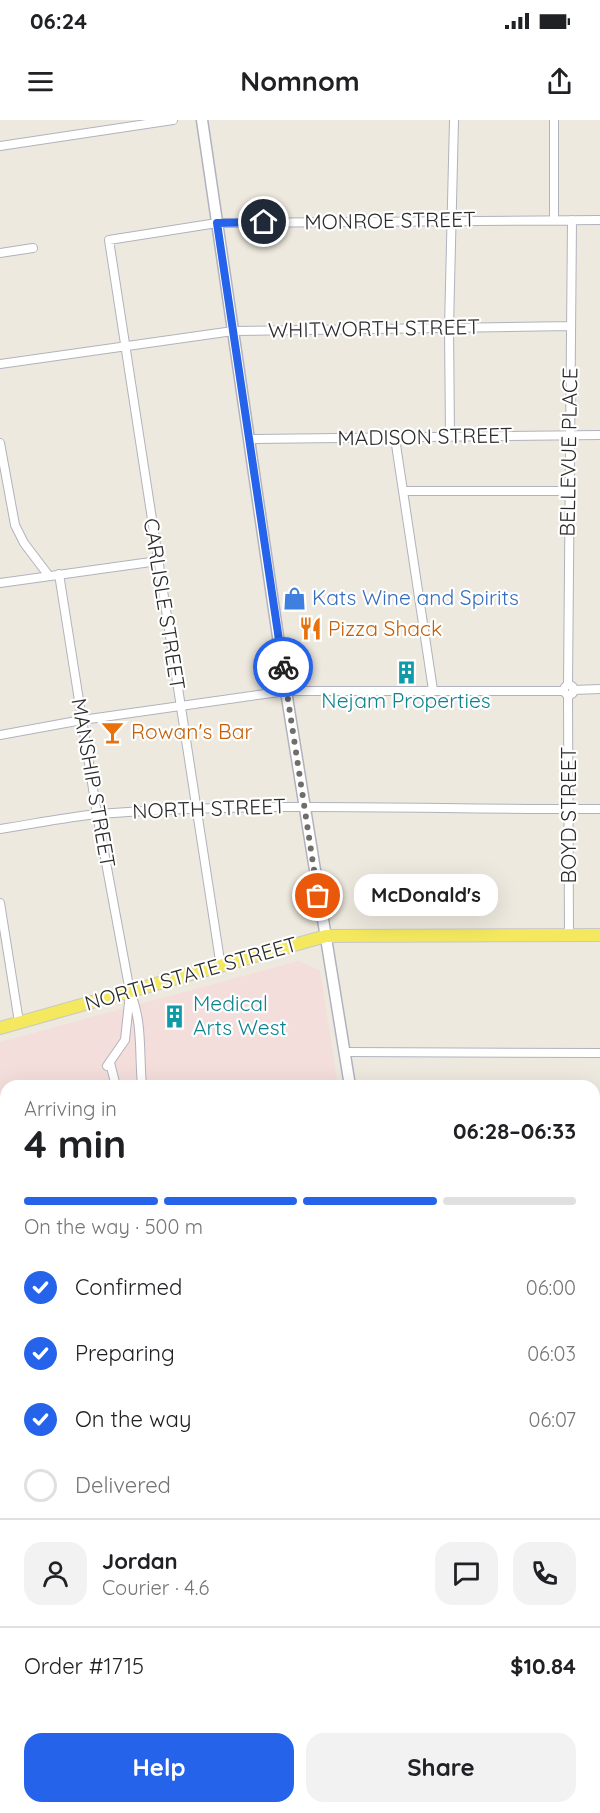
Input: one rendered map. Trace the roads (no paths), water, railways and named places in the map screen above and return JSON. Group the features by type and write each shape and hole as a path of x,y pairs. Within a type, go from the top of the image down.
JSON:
{"main road":[{"name":"NORTH STATE STREET","path":"0,1028 326,936 600,935"}],"street":[{"path":"0,146 173,120"},
{"path":"202,120 286,691 349,1080"},
{"path":"450,437 449,327 454,120"},
{"path":"554,120 554,220"},
{"name":"MONROE STREET","path":"109,240 217,223 452,219 600,220"},
{"name":"BELLEVUE PLACE","path":"568,690 572,220"},
{"name":"CARLISLE STREET","path":"109,240 221,967"},
{"path":"0,253 33,248"},
{"name":"WHITWORTH STREET","path":"0,364 233,331 570,326"},
{"name":"MADISON STREET","path":"249,439 600,435"},
{"path":"395,438 433,690"},
{"path":"0,443 15,525 24,543 49,576"},
{"path":"404,491 568,491"},
{"path":"0,584 158,561"},
{"name":"MANSHIP STREET","path":"58,574 97,814 130,992 136,1006 141,1041 142,1080"},
{"path":"0,735 82,720 286,691 600,689"},
{"name":"BOYD STREET","path":"568,690 569,935"},
{"name":"NORTH STREET","path":"0,829 97,814 196,809 306,806 600,809"},
{"path":"0,903 19,1022"},
{"name":"MANSHIP STREET","path":"114,1080 109,1064 122,1047 127,1031 130,992"},
{"path":"345,1052 600,1053"}],"place":[{"name":"Kats Wine and Spirits","path":"294,598"},
{"name":"Pizza Shack","path":"310,629"},
{"name":"Nejam Properties","path":"406,673"},
{"name":"Rowan's Bar","path":"113,732"},
{"name":"McDonald's","path":"318,896"},
{"name":"Medical Arts West","path":"175,1016"}]}
